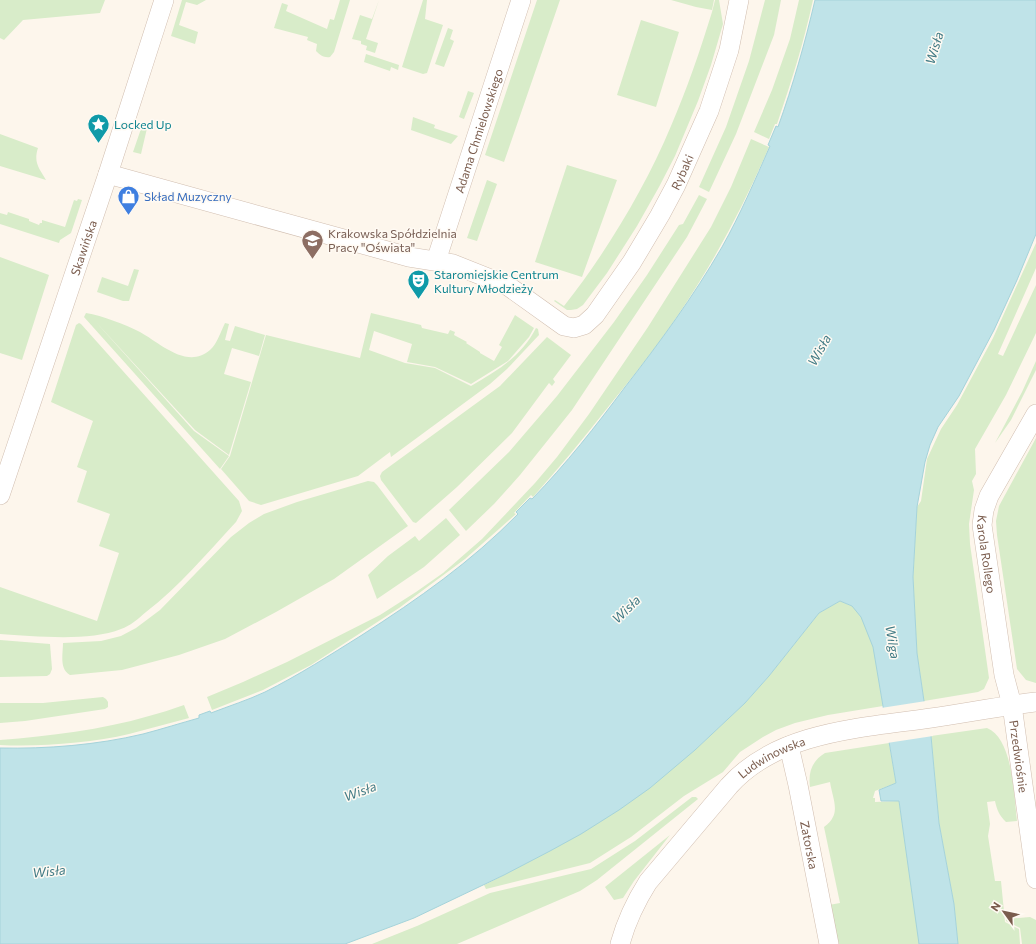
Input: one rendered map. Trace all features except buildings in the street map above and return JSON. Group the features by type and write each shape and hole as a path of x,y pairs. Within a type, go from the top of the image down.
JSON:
{"street":[{"name":"Skawińska","path":"0,495 108,174 164,0"},
{"name":"Adama Chmielowskiego","path":"436,261 521,0"},
{"name":"Rybaki","path":"436,261 453,264 508,286 564,326 574,328 584,325 595,315 632,262 676,185 709,112 729,50 739,0"},
{"path":"108,174 409,257 436,261"},
{"name":"Karola Rollego","path":"1012,705 1004,675 982,525 984,510 989,496 1036,414"},
{"name":"Ludwinowska","path":"620,944 631,913 648,882 739,774 752,764 789,746 833,733 1036,702"},
{"name":"Przedwiośnie","path":"1012,705 1036,879"},
{"name":"Zatorska","path":"789,746 829,944"}],"green space":[{"path":"0,0 105,0 100,13 23,20 4,40 0,38"},
{"path":"182,0 206,0 197,5 186,2 179,25 198,32 195,44 171,36"},
{"path":"340,0 350,0 334,52 330,57 324,57 316,51 317,44 307,40 308,37 274,28 282,3 288,5 286,11 327,29 330,19 334,20"},
{"path":"379,0 366,39 378,43 375,53 366,50 367,46 361,44 361,41 352,39 360,15 372,19"},
{"path":"423,0 427,0 425,19 443,25 427,73 423,74 402,67"},
{"path":"537,0 560,0 504,162 485,155"},
{"path":"671,0 714,0 712,10"},
{"path":"715,0 719,0 723,24 711,65 698,101 675,156 637,226 607,273 583,305 577,309 567,310 554,301 555,300 564,306 580,286 624,219 637,196 671,126 693,70"},
{"path":"765,0 781,0 774,35 736,134 709,192 699,187 726,127 749,61"},
{"path":"799,0 813,0 806,31 792,78 777,124 775,124 769,139 754,132 772,90 790,39"},
{"path":"641,20 679,32 656,107 617,95"},
{"path":"448,28 453,30 450,39 454,41 444,67 435,64"},
{"path":"366,54 399,65 398,70 391,67 390,71 364,62"},
{"path":"468,91 474,93 464,119 459,117"},
{"path":"413,117 435,125 434,128 458,136 451,144 411,130"},
{"path":"143,123 148,124 141,154 133,152"},
{"path":"0,134 38,148 36,158 37,162 46,180 0,166"},
{"path":"751,139 769,147 739,212 704,275 670,327 643,364 579,444 533,497 531,495 514,513 516,514 465,559 399,608 311,665 263,690 212,710 207,697 287,662 380,615 416,592 443,573 482,539 535,483 557,457 589,414 648,327 711,227 731,187"},
{"path":"567,165 617,180 582,277 535,262"},
{"path":"487,180 497,184 477,241 467,238"},
{"path":"699,195 707,199 687,237 572,410 520,475 494,504 466,531 449,510 509,452 557,396 614,322 647,275 679,225 683,224"},
{"path":"78,199 82,200 71,233 60,240 59,243 0,224 0,213 7,215 8,212 29,219 29,221 39,225 42,223 42,220 65,227 74,200 77,201"},
{"path":"1036,243 1036,268 998,354 1003,356 1036,285 1036,333 1006,395 975,449 976,474 972,481 974,490 969,524 970,544 989,678 984,689 978,692 924,701 917,653 913,577 917,507 921,501 927,459 941,429 957,405 993,338"},
{"path":"0,257 49,275 22,360 0,353"},
{"path":"134,269 139,270 129,301 123,301 97,292 102,277 128,286"},
{"path":"86,313 106,318 127,326 140,332 174,353 183,356 192,357 201,355 210,350 217,341 225,323 229,324 225,340 230,341 235,326 265,335 259,356 232,348 224,374 251,382 229,455 195,430 95,321 194,431 229,456 220,469 84,317"},
{"path":"371,313 421,325 422,328 448,334 450,330 455,332 454,335 467,342 466,343 480,353 494,361 502,347 499,345 515,315 534,328 529,337 508,361 471,384 435,367 407,362 412,344 374,331 369,350 405,363 435,368 471,386 508,362 516,355 536,328 538,329 539,335 507,369 490,384 391,457 390,452 358,476 261,505 249,501 221,469 230,456 266,335 360,358"},
{"path":"79,323 239,501 242,511 236,522 181,581 170,592 128,626 108,633 78,637 45,637 0,634 0,587 97,621 119,553 99,546 110,514 77,502 87,471 77,467 93,421 51,402 76,325"},
{"path":"547,337 571,355 553,379 555,382 552,386 549,383 512,433 457,487 416,523 413,522 381,480 380,476 382,472 500,386"},
{"path":"1036,361 1036,370 1011,420 995,443 1022,392"},
{"path":"1036,438 1036,683 1026,680 1017,669 996,521 999,506"},
{"path":"368,481 374,482 377,485 408,526 334,579 225,639 179,655 122,670 70,675 64,669 62,661 63,643 101,641 121,636 136,628 160,610 231,537 249,523 264,514 297,502"},
{"path":"446,518 460,535 424,567 377,599 368,575 388,556 415,536 419,541"},
{"path":"840,601 852,606 860,614 866,625 875,652 883,706 828,715 795,723 776,730 740,752 723,772 684,796 631,837 590,863 486,889 484,885 504,875 695,750 745,703 769,676 819,613"},
{"path":"0,640 50,644 52,669 50,674 47,676 0,677"},
{"path":"103,697 108,702 108,707 105,709 25,721 0,723 0,703 43,703"},
{"path":"184,705 189,718 129,734 65,744 0,745 0,740 38,737 94,729 158,714"},
{"path":"987,728 996,734 1002,743 1011,769 1017,821 1006,822 999,812 995,801 987,802 990,824 988,836 995,881 1001,881 1005,922 1019,929 1020,944 958,944 954,904 939,823 931,736"},
{"path":"889,743 896,783 875,791 873,798 875,798 875,802 899,801 920,944 838,944 829,905 840,903 824,827 833,817 835,807 830,782 810,787 810,772 814,763 825,753"},
{"path":"692,797 696,797 698,799 597,880 580,891 457,944 372,944 417,926 490,893 591,869 635,841"},
{"path":"670,835 634,881 623,898 614,900 605,887"},
{"path":"1030,917 1036,920 1036,944 1022,944 1020,928 1006,921 1006,919"}],"water":[{"path":"815,0 1036,0 1036,234 994,330 959,396 938,427 930,445 925,462 917,507 913,577 917,653 931,736 939,823 954,904 958,944 919,944 899,801 881,801 879,790 896,783 873,647 861,617 852,606 840,601 819,613 769,676 745,703 695,750 650,788 581,834 504,875 414,918 345,944 0,944 0,748 72,746 126,738 199,718 199,715 210,711 211,713 259,695 314,665 403,608 463,564 500,532 518,514 516,512 530,498 532,499 557,472 603,416 676,319 700,284 722,247 759,172 770,146 768,145 776,126 778,127 789,95"}],"pier":[{"path":"926,701 933,736 887,743 881,708"}],"place":[{"name":"Locked Up","path":"98,144"},
{"name":"Skład Muzyczny","path":"129,216"},
{"name":"Krakowska Spółdzielnia Pracy \"Oświata\"","path":"313,260"},
{"name":"Staromiejskie Centrum Kultury Młodzieży","path":"418,300"}],"water label":[{"name":"Wisła","path":"934,48"},
{"name":"Wisła","path":"819,350"},
{"name":"Wisła","path":"626,609"},
{"name":"Wilga","path":"893,642"},
{"name":"Wisła","path":"360,791"},
{"name":"Wisła","path":"49,871"}]}
